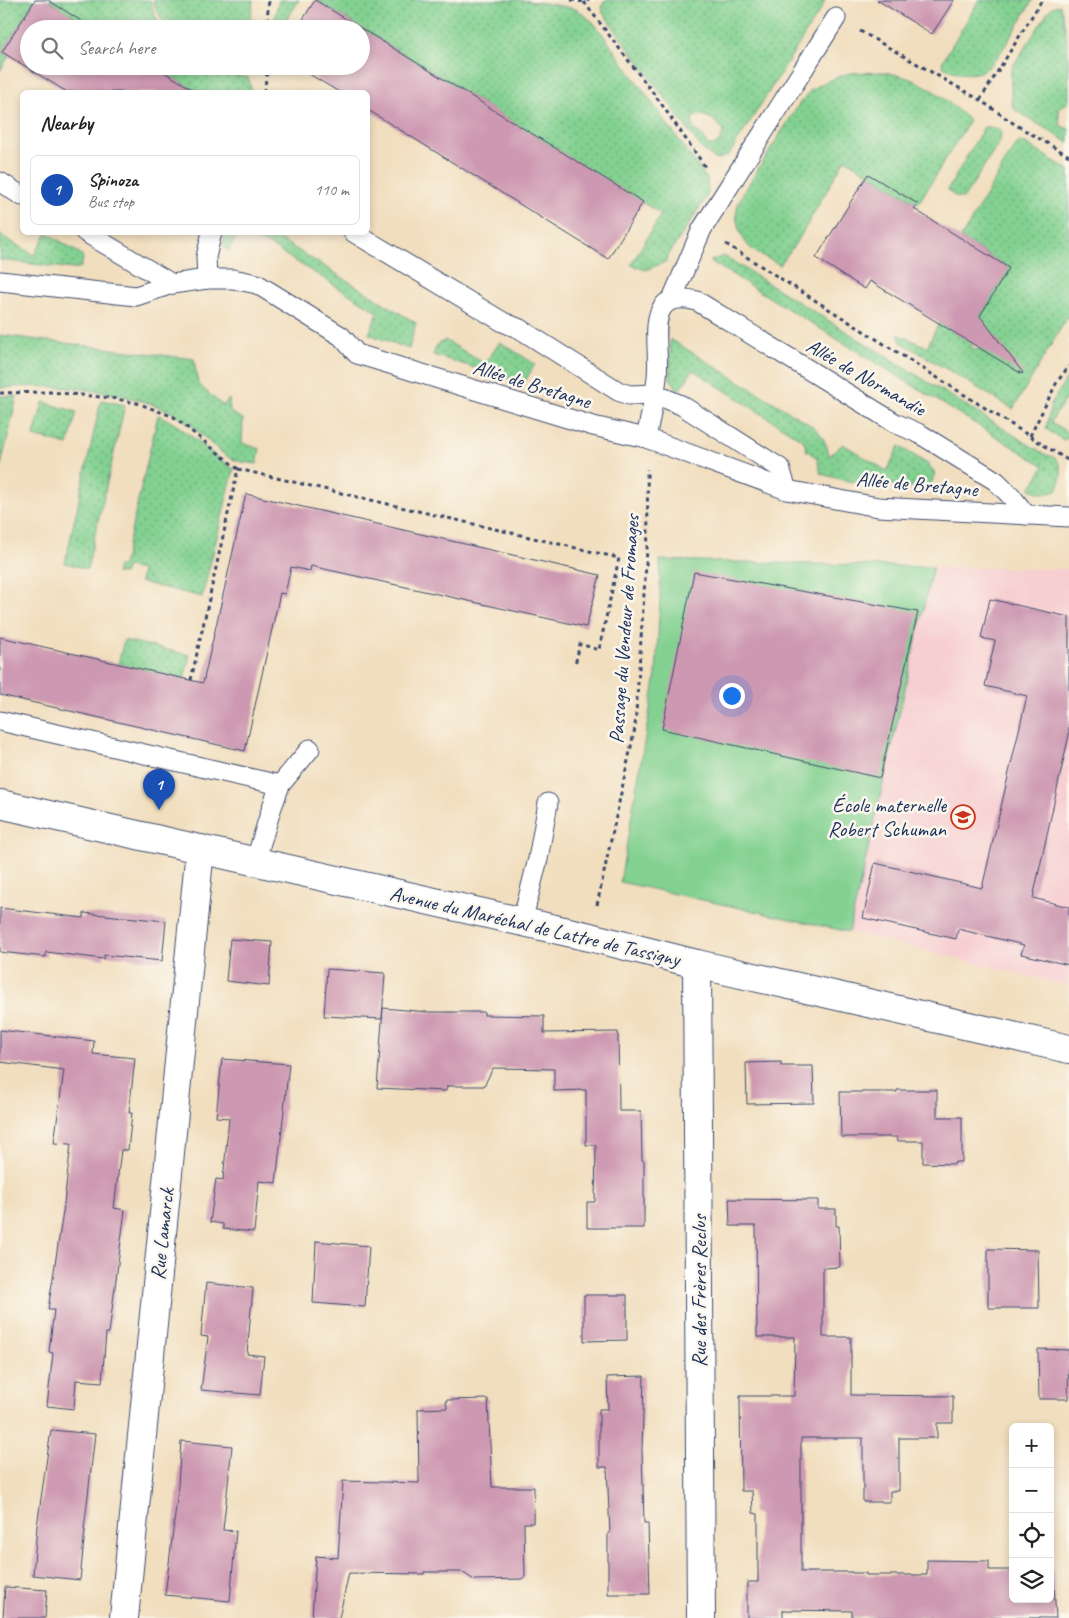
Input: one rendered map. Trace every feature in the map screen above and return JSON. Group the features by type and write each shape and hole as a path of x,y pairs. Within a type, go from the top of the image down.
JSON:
{"street":[{"name":"Avenue du Maréchal de Lattre de Tassigny","path":"0,804 590,937 697,964 1069,1050"},
{"name":"Rue Lamarck","path":"124,1618 200,849"},
{"name":"Rue des Frères Reclus","path":"697,964 701,1618"}],"lane":[{"path":"646,438 658,375 656,329 659,312 664,304 672,299 702,229 836,18"},
{"path":"0,182 20,195"},
{"path":"90,235 172,284"},
{"path":"207,279 206,257 211,235"},
{"path":"358,235 502,322 520,329 618,391 629,394 655,394 680,406 780,468 787,490"},
{"name":"Allée de Bretagne","path":"0,281 136,296 172,284 207,279 233,279 257,284 342,336 358,354 593,426 646,438 787,490 878,507 1069,518"},
{"name":"Allée de Normandie","path":"672,299 686,298 697,301 895,424 928,440 996,481 1026,515"},
{"path":"0,721 280,785"},
{"path":"255,862 280,785 310,749"},
{"path":"522,922 538,859 548,803"}],"path":[{"path":"267,20 269,0"},
{"path":"571,0 584,2 589,0"},
{"path":"980,100 1042,0"},
{"path":"584,2 660,102 725,195"},
{"path":"836,18 980,100 1016,125 1069,156"},
{"path":"264,90 267,75"},
{"path":"702,229 1069,461"},
{"path":"1030,436 1050,396 1069,366"},
{"path":"0,393 50,392 111,398 137,403 174,417 238,469 618,558 599,650 580,644 575,665"},
{"name":"Passage du Vendeur de Fromages","path":"590,937 635,728 648,534 646,438"},
{"path":"191,680 238,469"}],"shaded area":[{"name":"École maternelle Robert Schuman","path":"933,567 1069,569 1069,986 849,932"}],"green space":[{"path":"0,0 35,0 22,20 20,20 20,24 2,52 9,56 0,71"},
{"path":"48,0 150,0 158,20 80,20"},
{"path":"153,0 253,0 251,20 163,20 156,10"},
{"path":"279,0 299,0 287,20 274,20"},
{"path":"316,0 522,0 576,9 593,22 601,32 707,179 707,196 668,256 667,261 646,270 631,265 661,214 370,33 370,20 348,20"},
{"path":"605,0 825,0 729,155 716,160 702,149 603,13 602,6","holes":["703,115 712,119 724,130 721,140 715,145 707,145 703,136 693,129 692,119 695,116"]},
{"path":"979,0 1033,0 1003,49 990,66 974,73 963,73 943,67 942,62"},
{"path":"1060,5 1067,40 1069,102 1059,108 1059,118 1061,126 1069,129 1069,143 1015,110 1012,105 1011,95 1011,69 1050,9"},
{"path":"883,72 920,83 939,95 969,120 918,204 845,159 800,237 780,265 753,250 745,242 740,231 736,213 737,206 743,193 799,104 811,90 827,81 850,73"},
{"path":"169,75 230,75 248,77 251,90 194,90"},
{"path":"984,127 991,127 1000,131 1000,141 964,198 956,197 948,189"},
{"path":"1019,142 1026,144 1069,170 1069,318 1067,318 1013,409 901,342 898,334 927,347 939,323 966,339 1009,268 961,238 1014,147","holes":["982,323 987,326 990,337 985,345 977,350 971,347"]},
{"path":"0,235 34,255 46,235 50,235 81,254 83,258 81,267 74,269 0,260"},
{"path":"223,235 238,235 228,251 224,246"},
{"path":"250,235 273,235 416,323 409,349 369,334 378,312"},
{"path":"724,256 1057,460 1061,474 1057,491 1043,493 1030,489 1044,466 710,261"},
{"path":"0,335 194,359 198,384 223,406 229,399 230,412 243,419 242,443 260,449 257,464 240,462 229,457 214,447 192,426 178,416 139,400 92,390 43,387 0,388"},
{"path":"670,339 814,427 824,440 829,456 843,444 887,471 899,446 929,465 935,473 931,484 925,488 848,481 821,474 817,458 806,450 804,441 693,370 679,391 670,378"},
{"path":"445,340 485,364 500,342 535,364 524,383 433,355 437,345"},
{"path":"1069,375 1069,393 1051,422 1069,433 1069,438 1063,440 1046,429 1051,404"},
{"path":"0,396 17,396 0,470"},
{"path":"101,400 125,405 87,569 65,563"},
{"path":"43,402 77,412 68,445 34,436"},
{"path":"158,415 188,433 234,469 202,597 140,582 142,570 127,567 124,574 116,573 118,566 123,566"},
{"path":"660,560 933,567 849,932 620,882 656,675"},
{"path":"124,640 190,655 184,679 118,664"}],"building":[{"path":"35,0 48,0 80,20 22,20"},
{"path":"315,0 347,20 303,20"},
{"path":"877,0 954,0 932,34"},
{"path":"20,24 20,63 2,52"},
{"path":"370,34 643,202 608,259 370,111 370,90 336,90 311,75 370,75"},
{"path":"39,75 169,75 194,90 64,90"},
{"path":"868,174 918,204 914,209 1009,268 980,316 1022,374 870,281 865,289 816,258"},
{"path":"246,494 600,575 586,627 311,566 310,571 291,567 285,594 280,593 245,751 0,695 0,637 203,683"},
{"path":"694,572 918,612 880,778 662,729"},
{"path":"990,599 1069,617 1069,735 1033,898 1069,907 1069,965 1021,954 1024,945 958,929 956,939 863,918 875,863 982,888 1027,696 985,686 995,641 981,638"},
{"path":"0,908 84,918 84,913 166,921 162,961 104,955 104,959 46,952 46,957 0,952"},
{"path":"230,939 272,942 269,986 226,981"},
{"path":"327,969 385,973 382,1019 324,1016"},
{"path":"383,1008 428,1012 484,1012 484,1015 544,1016 544,1033 618,1032 619,1111 641,1111 642,1160 644,1161 644,1228 587,1228 587,1202 595,1202 596,1145 586,1145 586,1090 554,1091 554,1069 493,1068 484,1086 447,1086 446,1091 377,1088"},
{"path":"0,1030 94,1041 93,1054 135,1058 129,1113 132,1113 128,1150 121,1150 114,1208 125,1210 109,1333 106,1333 102,1382 76,1380 74,1409 47,1406 53,1353 49,1352 54,1310 48,1310 71,1144 54,1143 64,1070 0,1062"},
{"path":"222,1059 289,1064 276,1183 259,1181 254,1232 223,1229 223,1224 210,1222 216,1179 223,1180 229,1118 216,1117"},
{"path":"781,1062 781,1066 813,1066 814,1103 747,1104 746,1063"},
{"path":"897,1090 937,1090 937,1117 962,1117 962,1162 955,1162 955,1164 923,1163 923,1141 897,1141 897,1137 841,1137 840,1092 897,1092"},
{"path":"729,1199 818,1200 818,1209 836,1209 836,1226 839,1226 840,1267 823,1268 823,1337 851,1337 851,1395 953,1396 953,1423 937,1423 937,1438 899,1438 899,1491 890,1491 890,1502 863,1502 863,1438 801,1438 801,1572 927,1575 927,1560 989,1561 989,1570 1009,1570 1009,1603 1054,1603 1054,1586 1056,1618 852,1617 852,1611 783,1610 783,1618 747,1618 747,1582 758,1582 758,1514 753,1513 752,1491 741,1491 740,1396 794,1396 795,1337 757,1337 756,1226 730,1226"},
{"path":"316,1241 369,1246 365,1307 313,1303"},
{"path":"988,1249 1038,1250 1039,1308 988,1308"},
{"path":"206,1283 253,1288 247,1354 264,1356 260,1395 201,1390 208,1337 201,1336"},
{"path":"584,1295 627,1295 627,1340 584,1341"},
{"path":"1038,1349 1069,1350 1068,1399 1039,1399"},
{"path":"644,1376 642,1450 644,1523 648,1523 650,1594 608,1594 608,1533 610,1533 607,1467 599,1467 599,1409 608,1409 607,1377"},
{"path":"488,1399 492,1487 534,1487 533,1523 524,1523 525,1579 474,1580 462,1572 424,1572 424,1574 349,1573 339,1618 312,1618 316,1556 338,1558 343,1481 419,1483 418,1409 447,1408 446,1400"},
{"path":"51,1430 95,1434 80,1580 33,1575 37,1526"},
{"path":"181,1441 232,1446 223,1530 236,1531 230,1601 165,1595 177,1499"},
{"path":"5,1587 47,1590 45,1618 3,1618"}],"place":[{"name":"Spinoza","path":"159,810"},
{"name":"École maternelle Robert Schuman","path":"963,817"}]}
